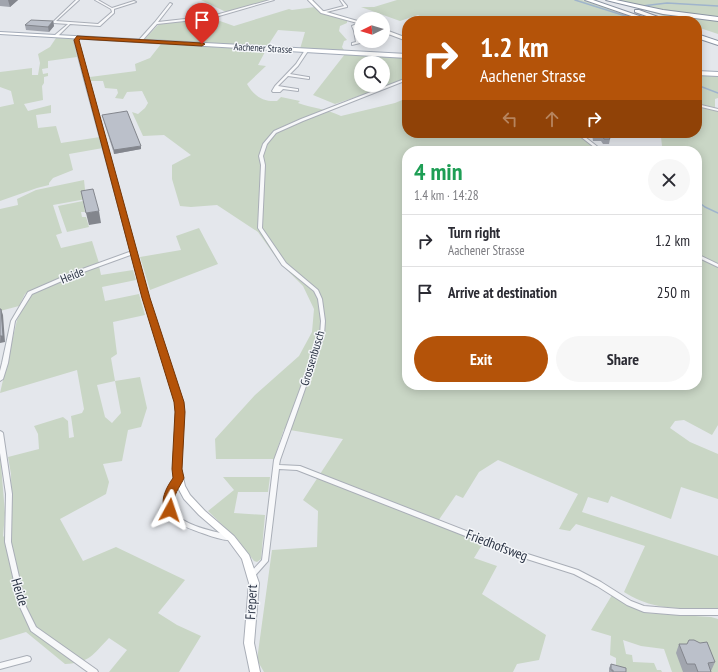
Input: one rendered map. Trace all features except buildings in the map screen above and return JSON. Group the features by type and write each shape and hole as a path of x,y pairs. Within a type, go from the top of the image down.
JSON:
{"highway":[{"path":"588,0 637,11 688,16"},
{"path":"602,0 652,16"},
{"path":"609,0 637,11 644,16"},
{"path":"702,17 718,19"},
{"path":"702,33 718,38"},
{"path":"702,38 718,43"}],"main road":[{"name":"Aachener Strasse","path":"0,33 402,56"},
{"path":"702,73 718,74"}],"street":[{"path":"78,0 54,22 69,24 101,24 114,12 112,9"},
{"path":"96,0 112,9 135,2"},
{"path":"156,23 212,17 273,0"},
{"path":"310,0 322,12 354,21"},
{"path":"322,12 346,6 341,0"},
{"path":"140,41 171,4"},
{"path":"56,36 69,24"},
{"path":"390,33 402,38"},
{"name":"Frepert","path":"79,37 76,40 154,327 179,402 180,412 177,469 179,478 187,497 202,513 231,538 246,558 254,583 249,644 255,672"},
{"path":"297,90 282,88 279,91 274,91 297,65 306,50"},
{"path":"287,75 308,78"},
{"name":"Grossenbusch","path":"252,576 265,561 276,467 322,335 323,321 320,299 316,290 284,264 260,228 263,165 261,156 265,144 275,132 402,81"},
{"path":"702,106 718,110"},
{"path":"584,138 595,146"},
{"name":"Heide","path":"0,378 13,321 30,293 76,273 134,252"},
{"path":"702,258 718,266"},
{"name":"Heide","path":"0,433 9,494 8,542 23,607 33,629 94,672"},
{"name":"Friedhofsweg","path":"276,467 298,468 513,552 576,572 599,584 629,603 644,609 680,612 718,612"},
{"path":"179,478 172,488 168,500 173,516 217,536 231,538"},
{"path":"0,666 27,659"}],"green space":[{"path":"201,0 272,0 226,12"},
{"path":"397,0 582,0 629,16 418,15 402,16 402,20 400,21 390,17 390,12 375,12 361,7 374,7"},
{"path":"613,0 718,0 718,18 646,7"},
{"path":"315,7 319,11 347,20 347,23 340,26 339,31 347,40 344,41 342,47 345,52 300,49 305,32 278,30 267,47 144,40 159,24 198,20 208,25 220,21 234,26 289,9 292,10"},
{"path":"637,8 696,16 664,16"},
{"path":"702,17 718,19 718,34 702,29"},
{"path":"56,38 73,39 77,57 48,61 48,68 42,69 43,74 48,73 48,76 44,77 44,83 42,86 43,100 24,104 28,111 51,105 51,113 36,115 38,128 56,126 61,143 100,137 103,148 69,154 73,170 53,178 49,185 0,201 0,107 14,104 11,91 0,87 0,72 32,68 32,75 38,75 40,63 38,54 50,47"},
{"path":"161,44 266,50 258,65 266,66 247,84 256,95 263,99 277,101 281,97 300,101 298,103 341,116 402,100 402,138 582,138 593,146 402,146 402,390 702,390 702,146 662,146 661,138 702,138 702,108 718,110 718,425 712,435 684,420 675,421 670,428 690,442 718,454 718,499 681,487 671,519 611,496 608,503 588,497 582,512 718,556 718,608 670,608 658,606 647,603 624,592 645,546 576,524 570,531 559,529 578,494 498,460 479,472 463,498 456,495 438,521 485,540 474,558 497,566 482,594 546,635 539,660 517,664 513,672 264,672 257,660 272,550 317,547 318,511 303,500 343,439 284,429 274,459 216,459 215,439 255,395 299,356 312,332 314,309 303,286 280,263 258,232 217,205 191,207 180,206 172,179 172,165 191,155 164,135 143,136 132,112 138,114 148,103 142,91 127,92 123,99 115,98 118,93 117,89 105,88 103,81 91,81 90,77 136,71 135,64 150,58"},
{"path":"345,54 386,56 354,56 354,92 371,92 335,104 313,95"},
{"path":"390,56 402,57 402,82 390,86"},
{"path":"702,74 718,76 718,98 715,99 715,108 702,106"},
{"path":"84,180 86,199 53,205 62,233 56,235 61,248 92,241 99,263 30,291 25,294 19,306 0,311 0,209 18,205 17,199 36,190"},
{"path":"83,201 85,212 81,212 82,217 86,217 89,227 67,232 58,206"},
{"path":"199,228 218,264 150,290 140,257 181,250 176,236"},
{"path":"99,266 101,275 133,270 136,280 102,287 105,301 139,294 145,315 113,322 117,354 111,358 115,381 140,377 147,408 141,427 128,430 122,461 103,464 109,482 106,494 60,519 83,561 116,547 185,580 158,613 177,625 201,636 179,672 109,672 127,650 109,638 86,660 65,664 26,632 0,640 0,453 5,513 3,537 12,527 11,474 8,457 39,449 38,434 34,426 63,417 68,421 69,438 74,437 71,416 82,413 84,409 77,370 0,393 17,320 33,293","holes":["115,381 121,413 112,423 105,417 97,385"]},
{"path":"223,477 270,477 268,492 238,492 234,513 265,515 261,559 257,562 254,561 237,539 208,511 234,490"},
{"path":"612,595 624,603 646,613 711,617 718,619 718,672 672,672 664,649 641,646 623,640 626,654 632,655 633,662 654,663 657,670 661,670 662,672 627,672 616,667 616,658 610,655 611,636 591,630"}],"waterway":[{"path":"575,0 626,16"},
{"path":"642,6 667,3 718,6"},
{"path":"702,87 718,93"},
{"path":"702,205 718,213"}],"route":[{"path":"170,510 168,500 172,488 179,478 177,469 179,447 179,402 154,327 76,40 79,37 202,44"}]}
